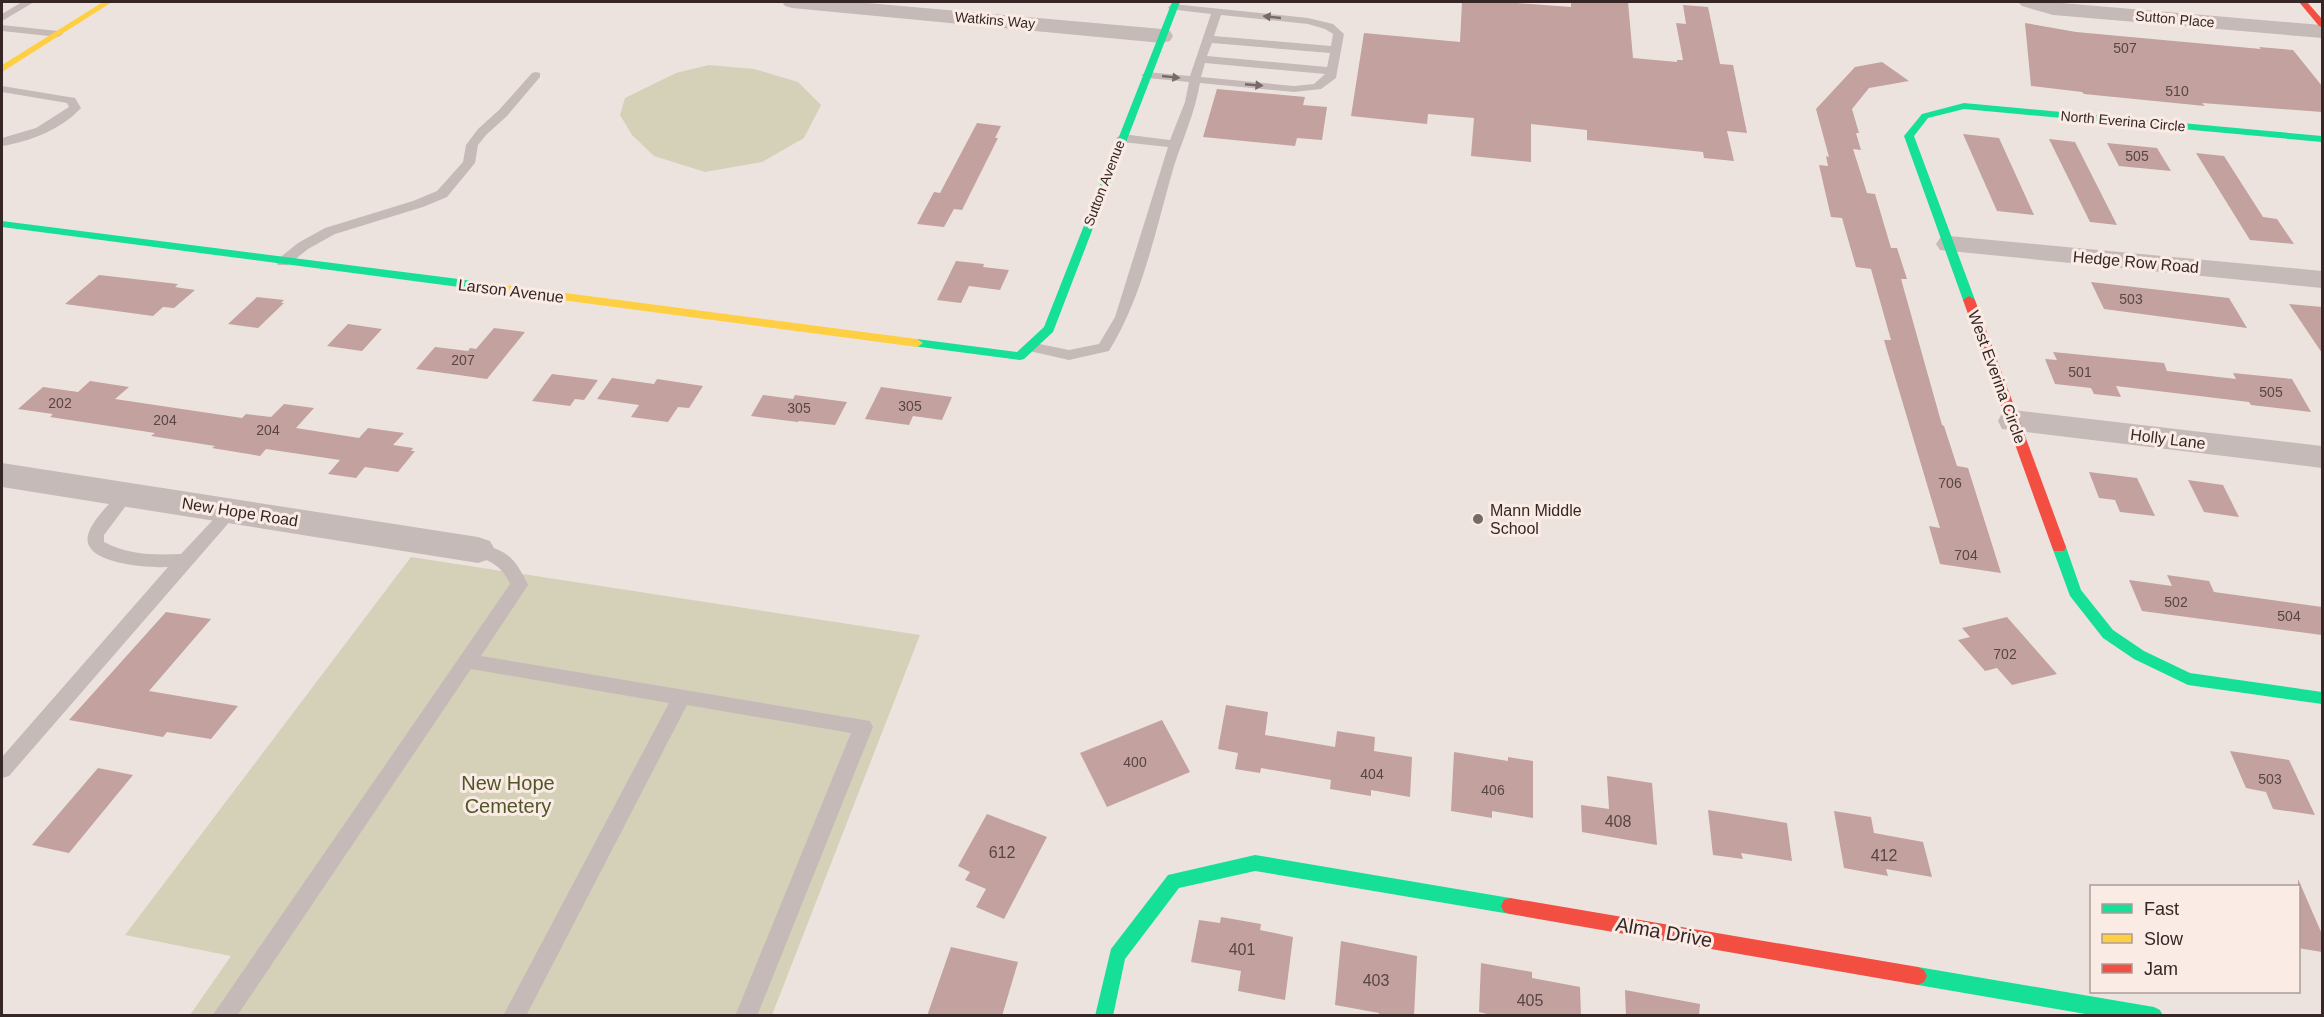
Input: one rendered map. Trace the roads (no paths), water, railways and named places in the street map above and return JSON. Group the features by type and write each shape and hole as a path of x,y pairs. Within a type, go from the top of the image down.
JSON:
{"street":[{"path":"2,69 108,2"},
{"name":"Watkins Way","path":"792,2 1162,36"},
{"name":"Sutton Place","path":"2029,2 2053,9 2322,32"},
{"path":"2303,2 2322,24"},
{"name":"Sutton Avenue","path":"1025,352 1049,329 1174,4"},
{"name":"North Everina Circle","path":"1925,116 1964,106 2322,140"},
{"name":"West Everina Circle","path":"1925,116 1909,136 2075,592 2108,634 2139,656 2188,679 2322,698"},
{"name":"Larson Avenue","path":"2,224 283,262 1025,352"},
{"name":"Hedge Row Road","path":"1949,244 2322,280"},
{"name":"Holly Lane","path":"2013,421 2322,458"},
{"name":"New Hope Road","path":"2,475 478,550"},
{"name":"Alma Drive","path":"1104,1016 1117,955 1174,881 1255,863 2154,1016"}],"lane":[{"path":"2,18 29,2"},
{"path":"1147,75 1294,89 1317,87 1330,78 1339,34 1337,30 1308,21 1174,4"},
{"path":"1025,352 1069,355 1104,348 1122,317 1175,144 1191,102 1201,58 1216,11"},
{"path":"2,28 58,34"},
{"path":"1208,39 1335,50"},
{"path":"1201,58 1331,71"},
{"path":"283,262 303,246 330,231 425,202 441,194 469,163 472,145 482,132 503,113 536,75"},
{"path":"2,89 58,96 71,100 75,108 44,130 24,138 2,142"},
{"path":"1122,138 1175,144"},
{"path":"126,495 96,534 96,546 113,556 144,562 185,560"},
{"path":"2,770 185,560 231,511"},
{"path":"224,1016 519,585 510,565 497,554 478,550"},
{"path":"468,661 863,727 746,1016"},
{"path":"514,1016 682,697"}],"place":[{"name":"Mann Middle School","path":"1478,519"}],"park label":[{"name":"New Hope Cemetery","path":"508,794"}]}
